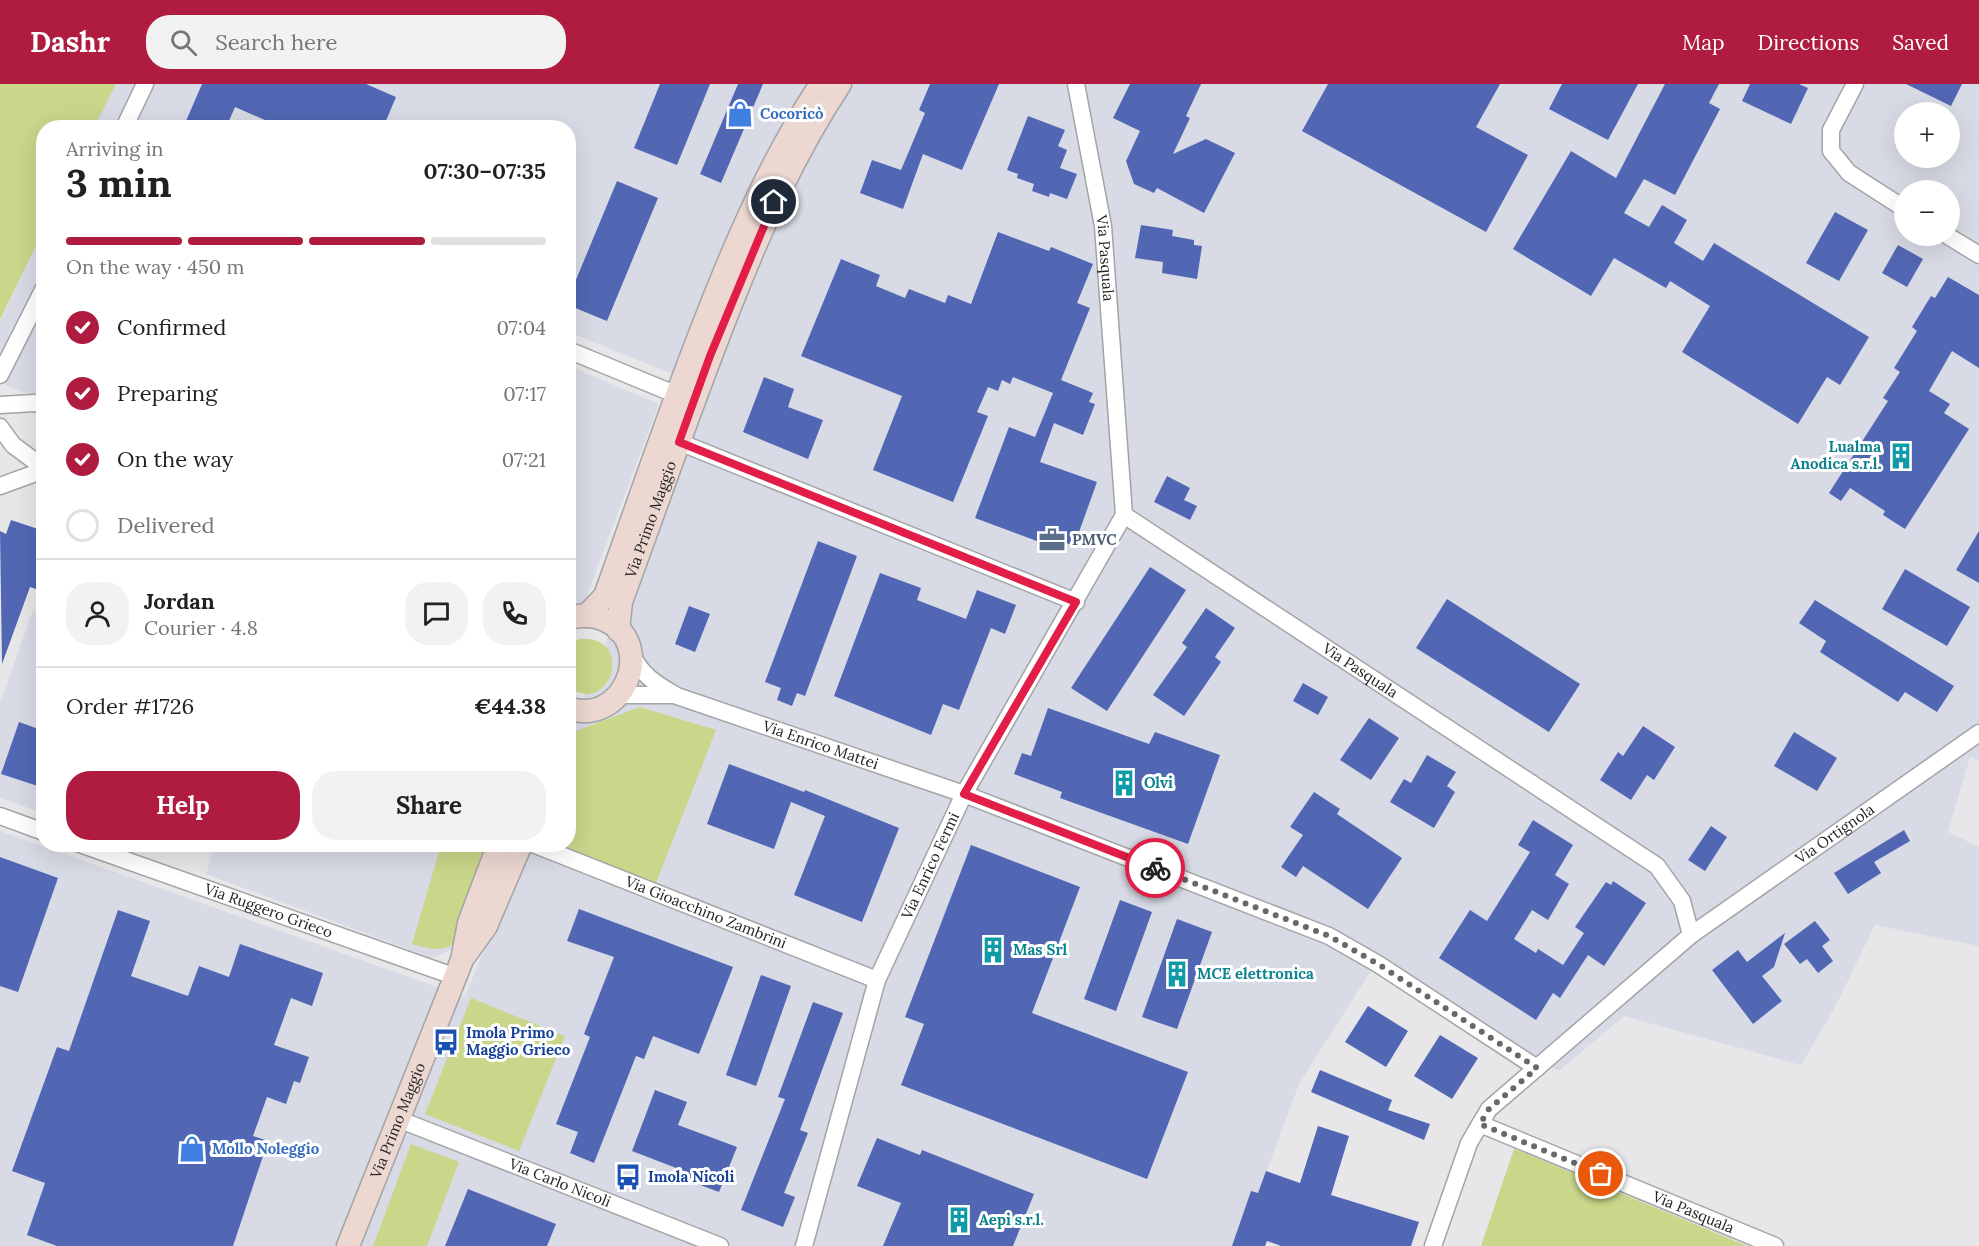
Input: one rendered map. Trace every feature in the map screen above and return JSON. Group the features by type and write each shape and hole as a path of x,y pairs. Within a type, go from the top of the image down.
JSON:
{"street":[{"path":"128,120 145,84"},
{"name":"Via Primo Maggio","path":"577,617 605,596 676,395 748,217 792,127 820,84"},
{"name":"Via Primo Maggio","path":"577,617 598,618 618,630 621,602 710,356 765,221 807,134 840,84"},
{"name":"Via Pasquala","path":"1076,84 1103,226 1124,515 1657,866 1682,901 1691,935"},
{"path":"1855,84 1831,130 1831,151 1849,173 1894,202"},
{"path":"1960,243 1979,255"},
{"path":"0,375 36,304"},
{"path":"576,353 676,395"},
{"path":"0,405 36,403"},
{"path":"0,426 14,445 36,463"},
{"path":"679,442 1076,602"},
{"path":"0,486 36,472"},
{"name":"Via Enrico Fermi","path":"804,1246 877,980 964,794 1124,515"},
{"path":"577,710 599,709 620,695 628,682 632,668 631,653 618,630"},
{"name":"Via Enrico Mattei","path":"631,653 639,669 655,684 677,696 964,794 1329,936 1378,964 1537,1068"},
{"name":"Via Enrico Mattei","path":"620,695 677,696"},
{"name":"Via Ortignola","path":"1691,935 1979,733"},
{"path":"0,816 36,829"},
{"name":"Via Ruggero Grieco","path":"104,852 459,969"},
{"name":"Via Primo Maggio","path":"348,1246 459,969 469,923 496,852"},
{"name":"Via Primo Maggio","path":"459,969 486,926 518,852"},
{"name":"Via Gioacchino Zambrini","path":"553,852 877,980"},
{"path":"1433,1246 1469,1143 1489,1109 1691,935"},
{"name":"Via Carlo Nicoli","path":"398,1119 720,1246"},
{"name":"Via Pasquala","path":"1480,1124 1775,1246"}],"shaded area":[{"path":"110,84 1979,84 1979,760 1970,757 1948,832 1979,847 1979,946 1875,925 1835,1007 1801,1065 1624,1016 1559,1071 1374,966 1299,1084 1239,1246 0,1246 0,831 36,844 36,852 59,852 465,997 523,852 576,852 576,718 706,388 576,335 576,120 93,120"},
{"path":"36,243 36,398 0,382 0,322"},
{"path":"576,369 659,404 576,624"},
{"path":"33,610 36,611 36,811 0,798 0,703"},
{"path":"213,852 489,852 453,949 432,958 206,874"}],"green space":[{"path":"0,84 116,84 98,120 36,120 36,245 0,320"},
{"path":"579,639 597,641 608,649 612,661 611,673 605,684 596,692 583,694 576,690 576,641"},
{"path":"640,707 716,730 656,883 573,852 576,852 576,731"},
{"path":"439,852 490,852 454,944 433,949 412,944"},
{"path":"471,998 565,1036 519,1151 425,1114"},
{"path":"411,1144 459,1162 427,1246 373,1246"},
{"path":"1515,1149 1747,1246 1481,1246"}],"building":[{"path":"202,84 366,84 396,97 386,120 265,120 235,107 229,120 186,120"},
{"path":"660,84 710,84 677,165 634,148"},
{"path":"738,84 763,84 721,183 700,174"},
{"path":"930,84 999,84 962,170 923,154 903,209 860,193 872,160 901,170 925,113 919,110"},
{"path":"1130,84 1201,84 1186,116 1190,118 1173,154 1206,139 1235,153 1204,213 1157,188 1154,193 1134,184 1126,161 1140,131 1113,118"},
{"path":"1328,84 1500,84 1476,127 1528,155 1486,232 1302,131"},
{"path":"1562,84 1638,84 1608,140 1549,109"},
{"path":"1665,84 1719,84 1709,103 1720,109 1675,195 1644,179 1624,213 1649,227 1662,205 1687,220 1674,243 1703,261 1714,243 1869,337 1840,385 1827,377 1798,424 1682,352 1710,306 1670,281 1666,288 1614,258 1591,296 1513,249 1571,151 1616,178"},
{"path":"1750,84 1799,84 1808,88 1791,124 1742,101"},
{"path":"1906,84 1962,84 1953,102 1943,102"},
{"path":"1028,116 1065,130 1058,146 1067,150 1060,168 1077,174 1067,199 1050,193 1049,197 1032,191 1034,184 1017,178 1018,174 1007,170"},
{"path":"617,181 658,198 607,321 576,308 576,280"},
{"path":"1835,212 1868,230 1839,281 1806,263"},
{"path":"1141,225 1173,230 1172,236 1194,240 1194,245 1202,246 1197,279 1162,273 1163,262 1135,258"},
{"path":"998,232 1049,251 1051,247 1093,264 1077,303 1090,308 1061,380 1093,393 1089,402 1095,404 1083,435 1054,423 1040,462 1097,482 1074,546 1061,541 1058,549 975,518 1009,427 1035,437 1053,393 1013,377 1010,384 1002,380 998,391 988,387 977,412 988,416 953,502 873,470 902,396 801,356 841,259 880,275 876,286 905,298 909,289 945,303 948,295 971,304"},
{"path":"1897,246 1923,259 1907,287 1882,273"},
{"name":"Lualma Anodica s.r.l.","path":"1948,277 1979,295 1979,368 1952,351 1929,391 1950,404 1944,413 1969,429 1905,529 1883,515 1885,511 1850,488 1841,501 1829,493 1888,401 1883,398 1900,372 1894,368 1917,331 1912,327 1931,296 1935,298"},
{"path":"764,377 794,389 788,407 823,420 808,459 743,432"},
{"path":"1167,476 1190,488 1184,500 1197,506 1190,520 1154,502"},
{"path":"11,520 36,528 36,589 30,587 2,664 0,531 6,534"},
{"path":"1979,531 1979,583 1956,570"},
{"path":"818,541 857,556 805,696 797,693 792,706 777,700 781,688 765,682"},
{"path":"1150,567 1186,590 1107,711 1071,688"},
{"path":"1905,569 1970,607 1947,646 1882,609"},
{"path":"880,573 921,588 917,600 966,619 977,590 1016,605 1005,634 991,628 959,710 943,704 931,735 834,696"},
{"path":"1447,599 1580,684 1549,732 1416,648"},
{"path":"1815,600 1954,686 1937,712 1905,692 1898,702 1820,652 1826,641 1799,623"},
{"path":"689,606 710,614 695,652 675,644"},
{"path":"1206,608 1235,628 1215,657 1221,662 1184,716 1153,695 1187,647 1182,643"},
{"path":"1303,683 1328,697 1318,715 1293,701"},
{"name":"Olvi","path":"1048,708 1149,744 1155,732 1220,755 1188,844 1060,798 1062,792 1014,774 1022,753 1031,756"},
{"path":"1369,718 1399,738 1371,780 1340,760"},
{"path":"19,722 36,728 36,785 1,774"},
{"path":"1643,726 1675,747 1654,780 1647,775 1631,800 1600,780 1618,752 1623,756"},
{"path":"1794,732 1837,758 1817,791 1774,766"},
{"path":"1427,755 1456,772 1447,786 1455,792 1434,828 1390,802 1404,779 1411,783"},
{"path":"729,764 804,792 805,790 899,828 862,922 794,895 825,816 791,802 774,849 707,824"},
{"path":"1314,792 1340,809 1337,814 1402,858 1368,909 1303,866 1296,877 1281,867 1303,835 1290,827"},
{"path":"1533,820 1573,845 1555,875 1569,884 1548,920 1532,910 1514,939 1536,953 1538,949 1563,965 1584,933 1575,927 1606,882 1611,885 1613,881 1646,903 1604,966 1588,955 1560,998 1553,993 1536,1020 1439,958 1470,910 1487,921 1530,852 1518,845"},
{"path":"1711,826 1727,837 1705,871 1688,860"},
{"path":"1904,830 1910,841 1874,862 1881,873 1848,894 1834,873"},
{"name":"Mas Srl","path":"971,845 1080,887 1032,1013 1188,1072 1147,1179 901,1085 924,1024 905,1017"},
{"path":"0,857 58,878 18,992 0,986"},
{"path":"1120,900 1152,912 1116,1011 1084,999"},
{"path":"579,909 733,967 699,1054 653,1036 644,1059 636,1056 594,1163 570,1153 578,1132 556,1124 590,1037 584,1034 614,957 567,941"},
{"path":"118,910 150,921 131,976 188,996 199,966 229,977 240,944 323,973 312,1006 291,998 274,1045 309,1057 300,1083 294,1081 286,1104 267,1097 253,1136 268,1141 233,1246 57,1246 27,1235 45,1183 12,1171 57,1047 69,1051"},
{"name":"MCE elettronica","path":"1177,919 1212,932 1177,1029 1142,1017"},
{"path":"1815,921 1830,940 1822,946 1833,961 1818,973 1807,959 1800,964 1784,944"},
{"path":"1785,933 1774,967 1762,976 1782,1001 1753,1024 1712,970 1738,950 1747,962"},
{"path":"761,975 791,986 756,1086 726,1075"},
{"path":"813,1002 843,1013 800,1130 808,1133 784,1193 795,1197 783,1227 741,1210 785,1099 778,1097"},
{"path":"1368,1006 1408,1031 1386,1067 1345,1042"},
{"path":"1440,1035 1478,1058 1452,1099 1414,1076"},
{"path":"1320,1070 1392,1100 1388,1110 1430,1124 1424,1140 1311,1092"},
{"path":"655,1090 687,1102 678,1125 737,1147 719,1192 681,1178 684,1171 632,1151"},
{"path":"1318,1126 1349,1136 1331,1195 1419,1222 1411,1246 1281,1246 1267,1241 1265,1246 1232,1246 1251,1191 1258,1193 1266,1171 1300,1183"},
{"name":"Aepi s.r.l.","path":"877,1138 920,1155 922,1150 1034,1194 1013,1246 883,1246 901,1203 857,1186"},
{"path":"468,1189 556,1224 547,1246 445,1246"}],"way so far":[{"path":"1155,868 1329,936 1378,964 1537,1068 1489,1109 1480,1124 1601,1174"}],"place":[{"name":"Cocoricò","path":"740,114"},
{"name":"Lualma Anodica s.r.l.","path":"1901,456"},
{"name":"PMVC","path":"1052,540"},
{"name":"Olvi","path":"1124,783"},
{"name":"Mas Srl","path":"993,950"},
{"name":"MCE elettronica","path":"1177,974"},
{"name":"Imola Primo Maggio Grieco","path":"446,1042"},
{"name":"Mollo Noleggio","path":"192,1149"},
{"name":"Imola Nicoli","path":"628,1177"},
{"name":"Aepi s.r.l.","path":"959,1220"}],"route":[{"path":"774,202 710,356 679,442 1076,602 964,794 1155,868"}]}
